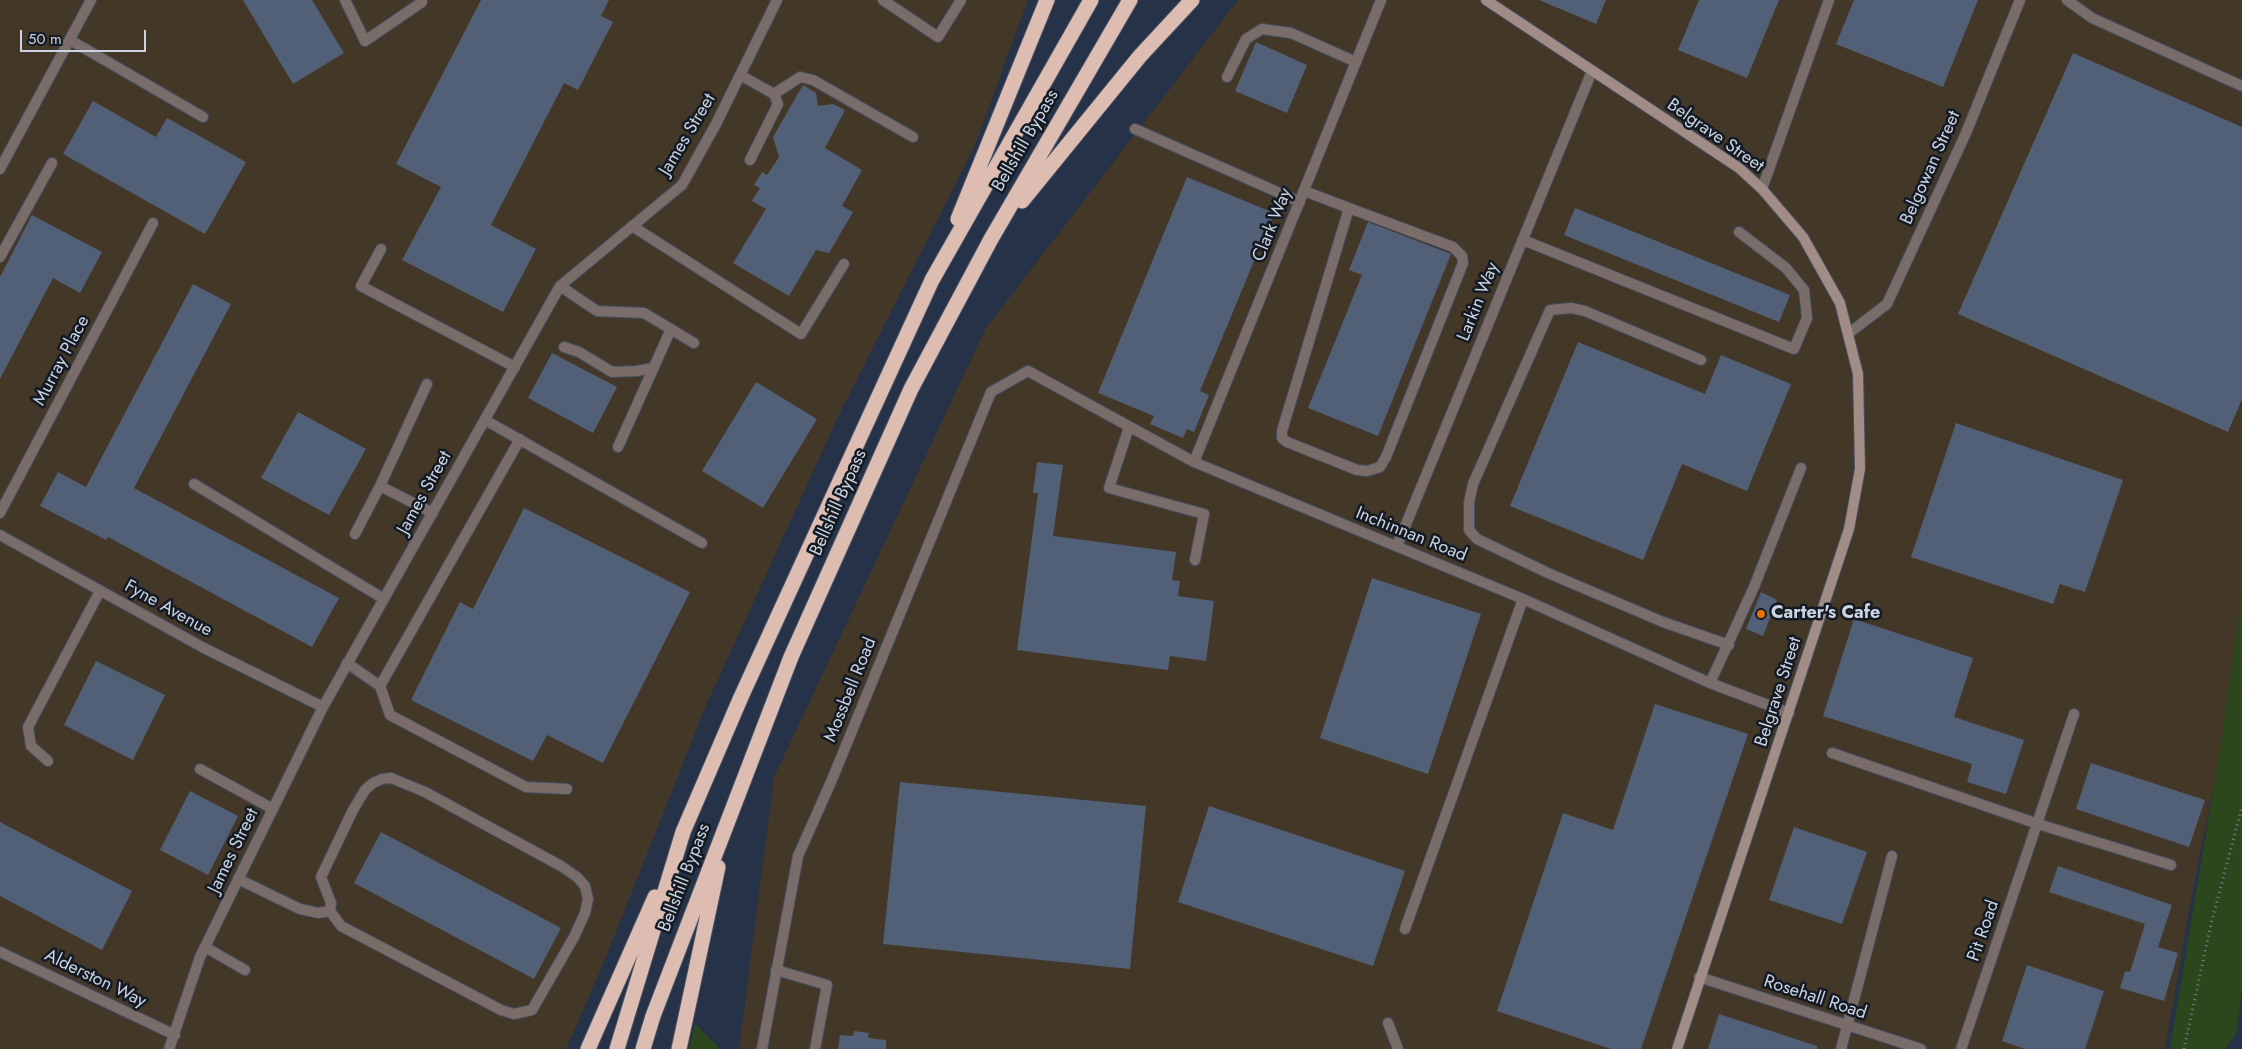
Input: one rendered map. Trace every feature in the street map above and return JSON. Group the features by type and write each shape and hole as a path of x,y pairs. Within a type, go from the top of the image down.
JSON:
{"highway":[{"path":"932,280 1047,0"},
{"name":"Bellshill Bypass","path":"617,1049 684,832 741,697 932,280 1091,0"},
{"name":"Bellshill Bypass","path":"643,1049 653,1016 791,657 911,389 991,239 1130,0"},
{"path":"991,239 1140,56 1192,0"},
{"path":"679,1049 729,817"},
{"path":"588,1049 684,832"}],"street":[{"path":"0,169 91,0"},
{"path":"345,0 365,41 422,2"},
{"name":"James Street","path":"169,1049 205,947 323,707 560,286 682,185 716,124 777,0"},
{"path":"883,0 938,37 961,0"},
{"name":"Clark Way","path":"1194,462 1381,0"},
{"name":"Belgrave Street","path":"1486,0 1739,168 1762,189 1803,237 1840,303 1850,333 1858,374 1860,469 1849,529 1789,713 1699,977 1677,1049"},
{"path":"1762,189 1829,0"},
{"name":"Belgowan Street","path":"1850,333 1887,304 1966,133 2020,0"},
{"path":"2067,0 2092,18 2242,86"},
{"path":"1227,77 1246,38 1262,30 1291,33 1356,62"},
{"path":"70,40 203,117"},
{"name":"Larkin Way","path":"1397,546 1592,71"},
{"path":"740,75 774,94 778,104 750,160"},
{"path":"774,94 800,76 813,80 913,137"},
{"path":"1135,129 1300,202"},
{"path":"0,256 52,163"},
{"path":"1304,190 1453,247 1462,256 1464,263 1386,457 1380,467 1366,472 1287,442 1282,438 1282,431 1349,208"},
{"name":"Murray Place","path":"0,513 153,223"},
{"path":"632,226 802,334 844,264"},
{"path":"1523,240 1794,349 1808,318 1804,290 1786,268 1739,232"},
{"path":"381,249 361,286 515,367"},
{"path":"560,286 597,311 644,313 694,343"},
{"path":"1701,360 1585,311 1571,308 1550,310 1472,484 1469,502 1469,530 1477,539 1548,573 1664,622 1729,644"},
{"path":"618,447 671,329"},
{"path":"564,347 579,352 612,372 654,368"},
{"name":"Inchinnan Road","path":"1028,372 1194,462 1523,598 1710,683 1789,713"},
{"name":"Mossbell Road","path":"762,1049 798,856 831,782 991,392 1028,372"},
{"path":"355,534 380,486 427,384"},
{"path":"485,420 702,543"},
{"path":"1130,427 1110,488 1204,514 1196,560"},
{"path":"380,686 520,440"},
{"path":"1710,683 1754,587 1801,468"},
{"path":"194,484 384,599"},
{"path":"380,486 433,513"},
{"name":"Fyne Avenue","path":"0,535 202,647 323,707"},
{"path":"48,761 31,746 28,727 100,591"},
{"path":"1406,929 1523,598"},
{"path":"348,663 380,686 390,715 526,787 567,789"},
{"name":"Pit Road","path":"1962,1049 2074,714"},
{"path":"1832,753 2038,824 2171,865"},
{"path":"200,769 273,809"},
{"path":"391,778 425,792 561,866 577,877 585,886 588,899 585,913 574,937 538,1003 532,1010 514,1014 501,1010 341,926 330,911 332,903 321,877 353,810 365,790 382,779 391,778"},
{"path":"1842,1049 1892,856"},
{"path":"238,879 300,909 318,913 330,911"},
{"path":"205,947 245,970"},
{"name":"Alderston Way","path":"0,952 175,1035"},
{"path":"776,970 827,985 815,1049"},
{"name":"Rosehall Road","path":"1699,977 1847,1027 1891,1045 1921,1049"},
{"path":"1388,1023 1398,1049"}],"path":[{"path":"2184,1049 2211,924 2242,807"}],"shaded area":[{"path":"0,0 1028,0 975,145 838,417 706,706 604,962 566,1049 0,1049"},
{"path":"1238,0 2242,0 2242,647 2193,889 2165,1049 739,1049 774,777 986,328"}],"green space":[{"path":"2242,593 2242,989 2236,1033 2226,1049 2170,1049 2220,750"},
{"path":"695,1024 720,1049 689,1049"}],"building":[{"path":"243,0 312,0 344,53 293,84"},
{"path":"481,0 609,0 601,16 613,22 578,90 564,83 491,225 536,249 503,312 402,260 441,187 396,164"},
{"path":"1539,0 1606,0 1596,24"},
{"path":"1699,0 1779,0 1747,78 1678,50"},
{"path":"1854,0 1978,0 1943,87 1836,44"},
{"path":"1256,42 1307,65 1287,113 1235,91"},
{"path":"2073,53 2242,127 2242,399 2228,432 1958,314"},
{"path":"803,85 816,93 818,106 833,104 845,110 825,148 862,170 842,206 853,212 829,253 816,250 789,296 733,263 766,209 752,201 760,188 754,185 762,172 767,175 779,157 773,137"},
{"path":"93,101 156,137 167,118 246,162 205,234 63,154"},
{"path":"1187,177 1274,213 1200,391 1209,395 1194,432 1187,429 1183,438 1150,424 1154,416 1098,393"},
{"path":"1575,208 1790,295 1779,322 1564,235"},
{"path":"32,215 102,252 80,293 53,278 0,379 0,277"},
{"path":"1368,222 1451,254 1378,436 1308,408 1362,275 1349,270"},
{"path":"193,284 231,304 134,488 339,598 312,647 108,537 106,540 40,506 58,472 86,487"},
{"path":"1578,342 1705,394 1721,355 1791,384 1747,491 1682,464 1643,560 1510,506"},
{"path":"552,353 617,387 593,433 528,398"},
{"path":"756,382 817,419 763,508 702,471"},
{"path":"298,412 366,449 329,515 261,478"},
{"path":"1956,423 2123,480 2085,592 2060,584 2053,604 1911,557"},
{"path":"1037,462 1063,465 1053,536 1176,552 1172,580 1180,581 1178,596 1214,601 1206,661 1170,656 1168,670 1017,650 1038,493 1033,493"},
{"path":"524,508 690,592 603,763 547,735 533,761 411,700 460,602 473,609"},
{"path":"1372,578 1481,614 1428,774 1320,738"},
{"name":"Carter's Cafe","path":"1761,592 1777,600 1763,636 1746,629"},
{"path":"1854,619 1973,658 1954,717 2024,740 2006,794 1967,782 1972,764 1823,716"},
{"path":"96,661 165,695 133,760 64,725"},
{"path":"1655,704 1748,734 1641,1049 1611,1049 1497,1011 1563,813 1613,830"},
{"path":"2091,763 2205,800 2189,847 2076,809"},
{"path":"900,782 1146,806 1130,969 883,944"},
{"path":"190,791 238,816 208,875 160,850"},
{"path":"1209,806 1405,871 1373,966 1178,902"},
{"path":"0,822 132,891 102,950 0,896"},
{"path":"1794,827 1867,852 1842,924 1769,900"},
{"path":"381,832 561,928 534,979 354,883"},
{"path":"2058,866 2172,905 2158,947 2178,953 2164,1001 2120,988 2125,971 2130,972 2145,924 2049,892"},
{"path":"2027,965 2104,991 2085,1049 2025,1049 2002,1041"},
{"path":"1719,1014 1817,1046 1817,1049 1708,1049"},
{"path":"854,1031 869,1033 868,1038 886,1040 886,1049 838,1049 840,1035 853,1036"}],"place":[{"name":"Carter's Cafe","path":"1761,614"}]}
